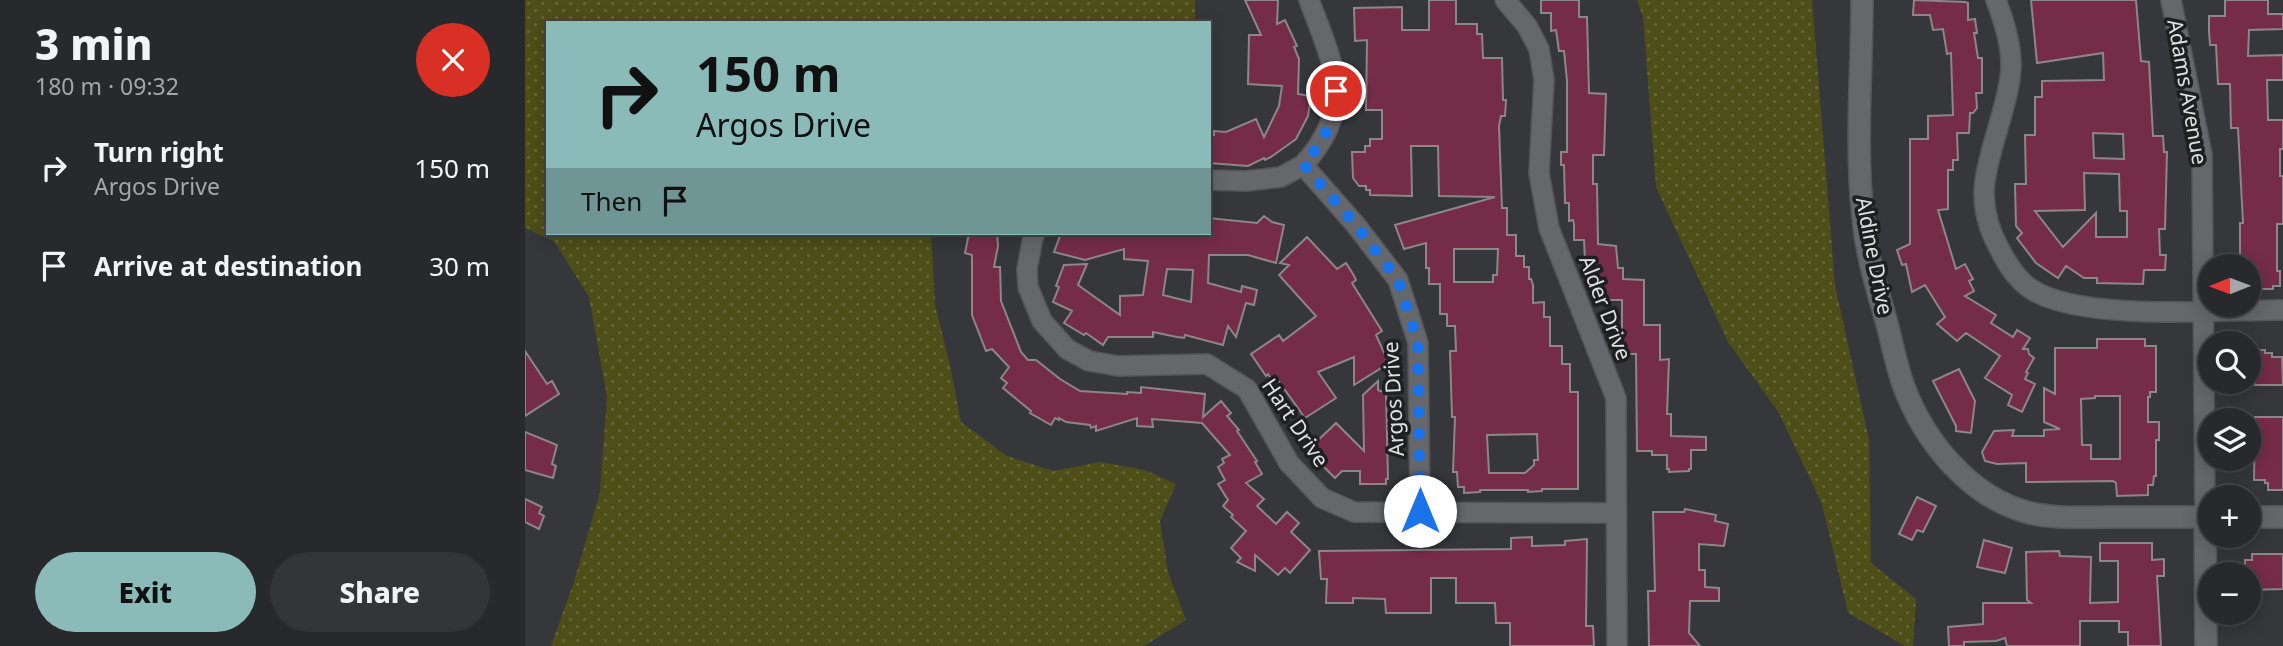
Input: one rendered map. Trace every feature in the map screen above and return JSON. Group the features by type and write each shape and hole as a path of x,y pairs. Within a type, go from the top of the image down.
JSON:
{"main road":[{"name":"Aldine Drive","path":"1862,0 1860,172 1863,219 1873,274 1904,387 1923,426 1945,456 1981,491 2030,513 2067,517 2198,517"},
{"path":"2261,517 2283,517"},
{"name":"Adams Avenue","path":"2206,646 2207,548"}],"street":[{"path":"1211,180 1247,181 1281,177 1303,164 1317,150 1334,116 1336,91 1333,66 1309,0"},
{"name":"Alder Drive","path":"1505,0 1527,26 1539,49 1544,80 1539,173 1549,228 1616,398 1617,646"},
{"path":"1996,0 2007,29 2011,75 1985,181 1984,204 1991,235 2012,272 2031,289 2061,303 2088,308 2198,311"},
{"name":"Adams Avenue","path":"2171,0 2202,155 2203,254"},
{"name":"Argos Drive","path":"1303,164 1355,224 1398,280 1418,343 1420,511"},
{"name":"Hart Drive","path":"1034,235 1027,269 1028,287 1042,321 1067,349 1089,361 1118,366 1207,364 1247,389 1289,463 1321,498 1355,512 1616,513"},
{"path":"2261,310 2283,310"},
{"name":"Adams Avenue","path":"2204,317 2207,485"}],"shaded area":[{"path":"525,0 1195,0 1195,21 546,21 546,235 931,235 935,304 961,422 1007,456 1053,471 1100,462 1145,470 1176,484 1160,521 1168,572 1186,620 1144,646 551,646 574,582 600,492 607,397 589,297 554,241 525,228"},
{"path":"1637,0 1812,0 1835,285 1869,440 1871,563 1916,599 1913,646 1905,646 1848,613 1822,504 1779,413 1728,342 1656,187 1643,17"}],"building":[{"path":"1245,0 1278,0 1277,24 1285,20 1297,46 1294,47 1299,59 1298,94 1311,96 1308,116 1296,139 1265,160 1264,158 1248,166 1211,163 1211,134 1214,135 1214,131 1226,132 1256,119 1264,137 1279,106 1282,86 1248,84 1249,35 1261,35"},
{"path":"1429,0 1456,0 1456,24 1477,24 1477,34 1482,34 1483,58 1502,58 1503,100 1506,100 1505,116 1501,116 1499,126 1502,208 1507,208 1507,235 1516,235 1516,256 1524,256 1524,267 1529,267 1533,303 1544,302 1544,317 1550,317 1550,346 1562,346 1562,364 1570,364 1570,392 1578,392 1578,489 1542,489 1528,492 1480,490 1464,493 1464,487 1458,487 1457,472 1453,472 1455,417 1452,417 1450,351 1456,351 1455,326 1447,326 1447,314 1440,314 1440,284 1429,284 1426,243 1404,249 1395,225 1495,197 1439,196 1438,146 1411,146 1412,196 1370,195 1366,186 1359,186 1353,178 1352,152 1365,152 1365,146 1370,146 1370,139 1382,139 1382,110 1366,110 1367,40 1355,41 1354,8 1402,7 1402,30 1429,30","holes":["1454,249 1498,249 1497,275 1493,275 1493,282 1454,282","1537,434 1538,460 1534,460 1534,465 1525,473 1489,473 1487,435"]},
{"path":"1541,0 1579,0 1579,17 1587,17 1589,93 1606,94 1604,155 1593,155 1593,184 1597,184 1598,244 1616,246 1618,268 1623,268 1623,279 1644,280 1644,325 1660,325 1660,360 1669,359 1667,414 1671,414 1671,436 1706,437 1706,450 1691,450 1689,471 1669,472 1667,455 1637,451 1636,354 1622,354 1622,300 1601,300 1601,279 1592,279 1592,260 1585,261 1584,240 1574,240 1573,220 1569,221 1569,203 1565,203 1564,165 1561,165 1561,152 1567,152 1567,81 1564,51 1559,51 1556,30 1551,31 1551,13 1541,13"},
{"path":"1914,0 1965,2 1968,3 1968,20 1975,19 1978,58 1982,58 1982,93 1976,93 1977,108 1970,113 1969,133 1957,133 1958,160 1953,160 1953,170 1948,170 1948,209 1938,210 1956,269 1965,264 1973,279 1969,281 1974,291 1965,296 1996,315 1991,323 2013,337 2017,330 2030,338 2023,349 2028,349 2034,358 2025,379 2035,384 2022,412 2008,405 2012,395 1985,378 2000,356 1966,333 1957,341 1937,324 1945,317 1925,285 1912,292 1906,264 1902,265 1897,250 1910,244 1910,139 1928,139 1928,116 1953,115 1951,53 1947,54 1943,29 1933,30 1930,15 1913,15"},
{"path":"2031,0 2136,0 2141,61 2149,62 2153,136 2163,136 2164,152 2167,152 2165,229 2159,229 2160,255 2166,255 2165,270 2144,270 2143,284 2097,283 2097,278 2084,278 2066,266 2058,278 2036,263 2017,238 2022,233 2016,226 2015,184 2026,184 2025,135 2035,135 2035,97 2042,97 2042,81 2104,80 2103,53 2037,63","holes":["2093,133 2123,134 2124,159 2094,158","2084,173 2119,174 2120,211 2127,211 2127,237 2096,237 2096,213 2063,247 2035,211 2085,210"]},
{"path":"2225,0 2268,0 2268,14 2283,14 2283,29 2249,30 2248,56 2283,55 2283,80 2267,80 2268,120 2283,120 2280,176 2283,176 2283,224 2277,224 2277,271 2280,271 2280,286 2273,286 2273,289 2261,289 2261,254 2240,254 2240,223 2243,223 2238,128 2231,128 2230,84 2218,84 2216,45 2210,45 2209,31 2209,16 2225,16"},
{"path":"1264,216 1272,222 1284,225 1276,263 1248,255 1209,255 1208,283 1241,292 1242,286 1257,290 1254,305 1246,303 1236,337 1228,326 1223,345 1185,335 1184,338 1153,332 1153,337 1108,337 1103,345 1064,323 1072,311 1053,302 1064,265 1087,264 1078,285 1120,315 1120,296 1143,295 1148,261 1124,259 1124,249 1085,260 1054,252 1060,236 1211,235 1211,218 1257,223","holes":["1167,269 1193,270 1191,302 1163,295"]},
{"path":"969,235 997,235 994,267 1000,267 1001,301 1021,352 1028,360 1036,360 1080,391 1127,394 1141,393 1141,387 1205,394 1203,417 1221,401 1231,413 1227,416 1239,430 1237,431 1257,461 1255,462 1262,474 1246,483 1264,499 1257,506 1276,524 1287,512 1299,523 1291,532 1310,550 1290,573 1285,568 1278,575 1255,555 1255,571 1237,562 1241,558 1231,548 1246,531 1223,506 1228,500 1218,484 1225,480 1218,467 1224,463 1222,459 1230,455 1202,423 1152,419 1153,427 1137,426 1137,418 1096,431 1096,426 1091,428 1090,425 1055,418 1051,425 1030,413 1031,411 1003,388 1007,383 1001,378 1009,367 992,349 986,351 972,315 972,255 965,253"},
{"path":"1307,237 1337,269 1346,263 1356,280 1352,283 1382,331 1376,335 1389,363 1354,385 1354,357 1318,372 1336,398 1305,418 1277,379 1273,382 1268,374 1266,376 1251,354 1279,335 1283,341 1316,316 1279,275 1289,265 1280,263"},
{"path":"2097,339 2145,339 2145,346 2156,346 2156,392 2150,392 2148,397 2148,422 2159,422 2159,440 2156,440 2156,476 2153,485 2148,485 2148,495 2117,496 2116,483 2113,481 2026,482 2026,463 1997,464 1985,461 1982,452 1994,431 2014,430 2012,436 2044,436 2044,430 2060,429 2044,422 2044,388 2055,394 2055,348 2097,348","holes":["2120,396 2120,459 2091,459 2091,445 2082,445 2081,399"]},
{"path":"2261,350 2272,353 2272,357 2282,357 2283,385 2261,385"},
{"path":"525,351 547,384 552,381 559,394 525,416"},
{"path":"1959,369 1975,401 1971,433 1956,431 1933,381"},
{"path":"1378,381 1378,390 1386,393 1386,484 1360,484 1360,471 1342,471 1335,478 1316,459 1318,456 1310,448 1336,423 1364,451 1363,395"},
{"path":"2261,417 2283,417 2283,490 2268,490 2265,480 2254,480 2254,471 2261,471"},
{"path":"525,432 557,445 552,464 556,466 553,478 525,470"},
{"path":"1917,497 1936,506 1923,532 1917,530 1912,540 1899,534"},
{"path":"525,499 542,507 539,513 544,516 539,529 525,522"},
{"path":"1685,509 1716,515 1715,521 1728,524 1724,546 1699,544 1699,570 1705,570 1705,587 1719,588 1719,601 1690,601 1689,633 1700,646 1649,646 1648,591 1655,591 1653,512 1684,512"},
{"path":"1532,537 1532,546 1565,545 1565,541 1587,539 1586,626 1593,626 1594,646 1510,646 1510,623 1496,623 1495,603 1456,603 1456,578 1431,578 1431,613 1386,613 1385,599 1353,598 1353,603 1326,603 1327,579 1321,579 1319,551 1511,549 1511,538"},
{"path":"1984,540 2012,548 2005,573 1977,567"},
{"path":"2100,543 2152,543 2152,560 2164,559 2164,576 2157,576 2161,646 2128,646 2128,632 2119,632 2119,621 2080,621 2080,646 2007,646 2005,638 1996,641 1964,642 1964,646 1949,646 1948,627 1983,624 1983,603 2031,603 2027,600 2026,552 2059,551 2060,556 2091,557 2090,603 2118,602 2118,561 2100,561"},
{"path":"2252,554 2283,554 2283,589 2261,590 2261,562 2245,562 2252,560"}],"route":[{"path":"1336,91 1334,116 1317,150 1303,164 1355,224 1398,280 1418,343 1420,511"}]}
